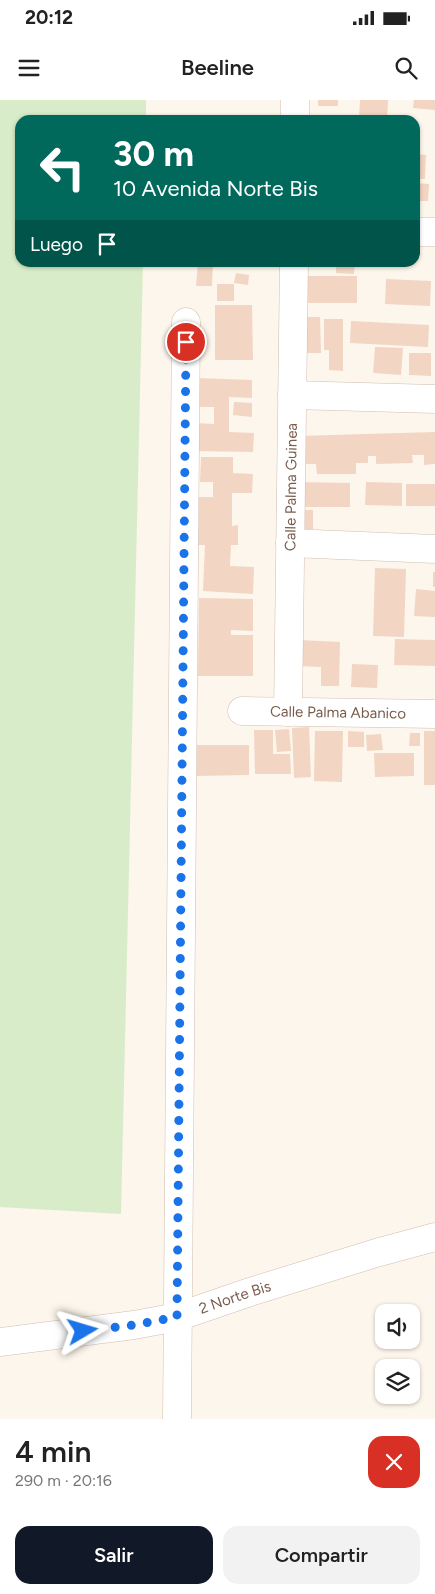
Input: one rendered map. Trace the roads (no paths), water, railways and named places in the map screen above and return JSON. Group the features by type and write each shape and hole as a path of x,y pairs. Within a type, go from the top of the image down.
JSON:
{"street":[{"path":"295,100 295,115"},
{"path":"420,232 435,232"},
{"name":"Calle Palma Guinea","path":"288,712 294,267"},
{"path":"177,1419 186,322"},
{"path":"292,396 435,399"},
{"path":"290,543 435,549"},
{"name":"Calle Palma Abanico","path":"242,712 435,714"},
{"name":"2 Norte Bis","path":"0,1342 134,1325 177,1317 304,1275 435,1237"}]}
